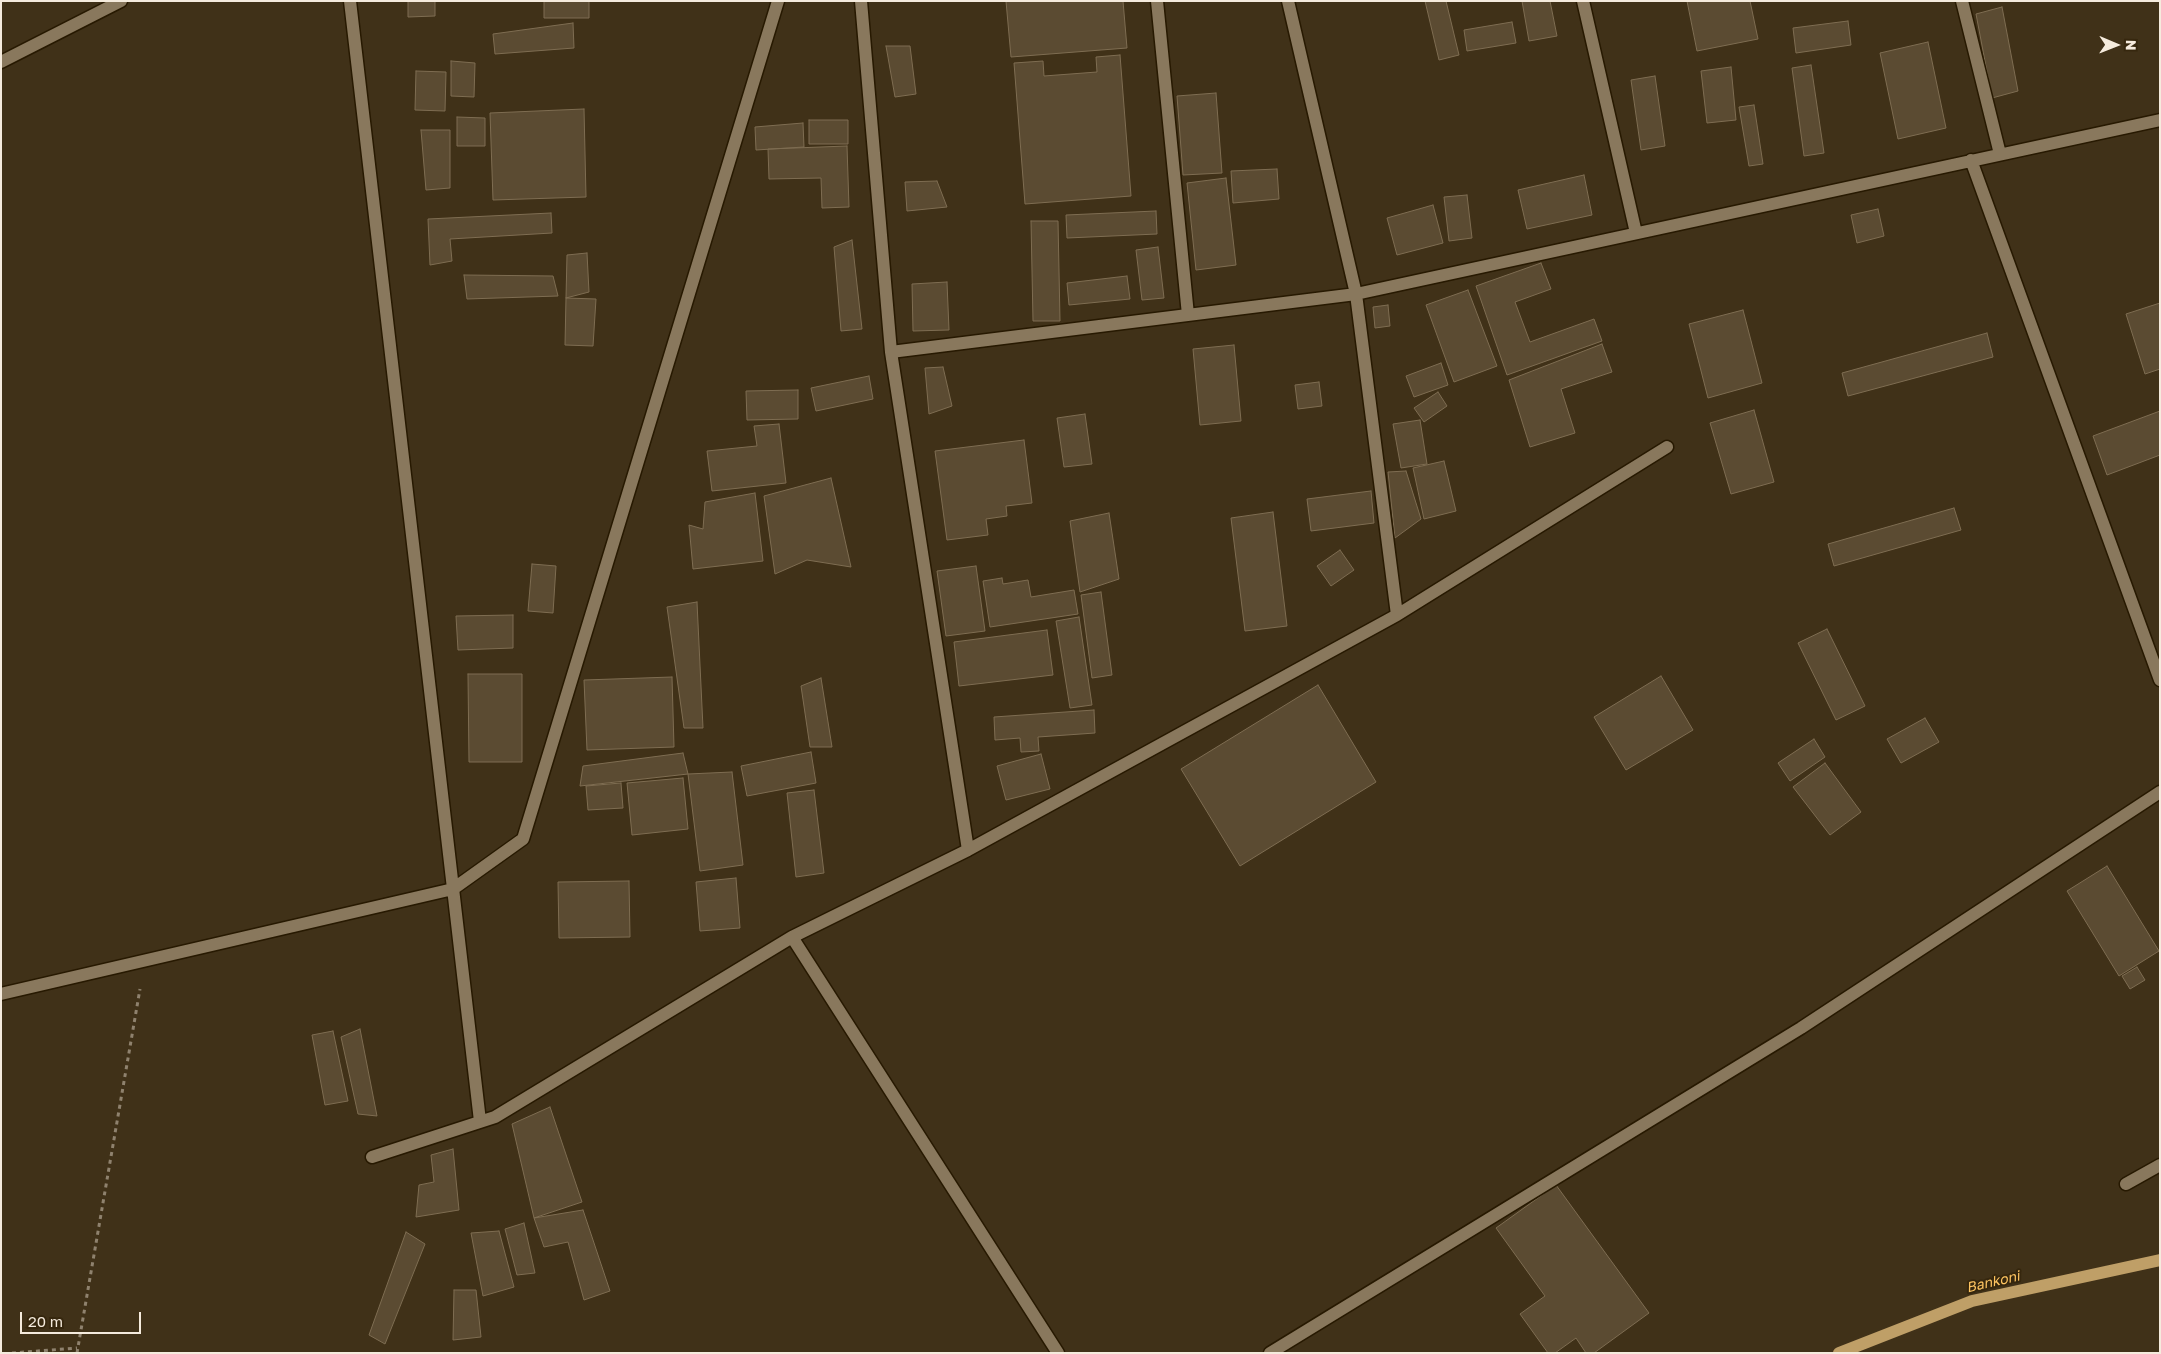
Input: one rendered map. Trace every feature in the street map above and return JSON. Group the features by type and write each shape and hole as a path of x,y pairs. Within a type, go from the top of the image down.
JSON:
{"street":[{"path":"1,62 121,1"},
{"path":"350,1 480,1121"},
{"path":"1,994 453,889 523,839 778,1"},
{"path":"861,1 891,352 968,850"},
{"path":"1157,1 1188,315"},
{"path":"1288,1 1356,294 1397,615"},
{"path":"1583,1 1636,233"},
{"path":"1962,1 2000,154"},
{"path":"891,352 1356,294 2160,120"},
{"path":"1971,160 2160,680"},
{"path":"372,1157 495,1117 792,937 968,850 1397,615 1667,447"},
{"path":"1270,1353 1801,1028 2160,792"},
{"path":"792,937 1058,1353"},
{"path":"2126,1184 2160,1165"}],"path":[{"path":"76,1353 145,960"},
{"path":"12,1353 77,1348"}],"building":[{"path":"408,1 435,1 435,16 408,17"},
{"path":"544,1 589,1 589,18 544,18"},
{"path":"1006,1 1123,1 1127,48 1011,57"},
{"path":"1425,1 1446,1 1459,55 1439,60"},
{"path":"1522,1 1550,1 1557,36 1529,41"},
{"path":"1687,1 1750,1 1758,39 1697,51"},
{"path":"2002,7 2018,91 1992,98 1976,14"},
{"path":"1848,21 1851,45 1796,53 1793,28"},
{"path":"1512,22 1516,43 1467,51 1464,30"},
{"path":"573,23 574,48 495,54 493,34"},
{"path":"1928,42 1946,128 1898,139 1880,53"},
{"path":"886,46 910,46 916,94 895,97"},
{"path":"1120,55 1131,196 1025,204 1014,63 1043,61 1044,76 1097,72 1096,57"},
{"path":"451,61 475,63 474,97 451,96"},
{"path":"1811,65 1824,153 1804,156 1792,68"},
{"path":"1731,67 1736,120 1707,123 1701,71"},
{"path":"416,71 446,72 445,111 415,110"},
{"path":"1655,76 1665,146 1641,150 1631,80"},
{"path":"1216,93 1222,173 1183,175 1177,96"},
{"path":"1754,105 1763,164 1749,166 1739,107"},
{"path":"584,109 586,197 493,200 490,113"},
{"path":"457,117 485,118 485,146 457,146"},
{"path":"809,120 848,120 848,144 809,144"},
{"path":"803,123 804,147 756,150 755,127"},
{"path":"421,130 450,130 450,188 426,190"},
{"path":"847,146 849,207 822,208 821,178 769,179 768,149"},
{"path":"1277,169 1279,199 1233,203 1231,171"},
{"path":"1584,175 1592,215 1527,229 1518,190"},
{"path":"1226,178 1236,265 1196,270 1187,183"},
{"path":"937,181 947,207 907,211 905,182"},
{"path":"1467,195 1472,238 1449,241 1444,197"},
{"path":"1433,205 1443,243 1397,255 1387,218"},
{"path":"1878,209 1884,236 1857,243 1851,215"},
{"path":"1156,211 1157,234 1067,238 1066,215"},
{"path":"551,213 552,233 450,239 452,261 430,265 428,219"},
{"path":"1031,221 1058,221 1060,321 1033,321"},
{"path":"852,240 862,329 841,331 834,247"},
{"path":"1158,247 1164,298 1142,300 1136,250"},
{"path":"587,253 589,292 566,298 567,255"},
{"path":"1541,263 1551,289 1515,302 1530,342 1594,319 1602,341 1507,375 1476,286"},
{"path":"464,275 553,276 558,296 467,299"},
{"path":"1127,276 1130,299 1069,305 1067,283"},
{"path":"947,282 949,330 913,331 912,284"},
{"path":"1468,290 1497,366 1454,382 1426,305"},
{"path":"566,298 596,299 593,346 565,345"},
{"path":"2160,303 2160,369 2145,374 2126,314"},
{"path":"1388,305 1390,326 1375,328 1373,307"},
{"path":"1743,310 1762,383 1708,398 1689,324"},
{"path":"1987,333 1993,357 1848,396 1842,373"},
{"path":"1602,344 1612,372 1561,389 1575,433 1530,447 1509,380"},
{"path":"1234,345 1241,421 1200,425 1193,349"},
{"path":"1441,363 1448,385 1414,397 1406,376"},
{"path":"943,367 952,406 929,414 925,368"},
{"path":"869,376 873,399 816,411 811,388"},
{"path":"1319,382 1322,406 1298,409 1295,385"},
{"path":"798,390 798,419 747,420 746,391"},
{"path":"1438,392 1447,406 1424,422 1414,408"},
{"path":"1754,410 1774,482 1731,494 1710,423"},
{"path":"2160,411 2160,455 2107,475 2093,436"},
{"path":"1085,414 1092,464 1064,467 1057,418"},
{"path":"1420,420 1427,464 1401,468 1393,424"},
{"path":"779,424 786,483 712,491 707,451 757,446 754,426"},
{"path":"1024,440 1032,503 1006,506 1007,516 986,519 988,535 947,540 935,451"},
{"path":"1444,461 1456,511 1424,519 1413,468"},
{"path":"1406,471 1421,519 1395,538 1388,472"},
{"path":"831,478 851,567 807,560 775,574 764,496"},
{"path":"1371,491 1374,523 1311,531 1307,499"},
{"path":"755,493 763,561 693,569 689,525 703,529 705,502"},
{"path":"1954,508 1961,530 1834,566 1828,544"},
{"path":"1273,512 1287,626 1245,631 1231,518"},
{"path":"1109,513 1119,579 1080,592 1070,521"},
{"path":"1340,550 1354,570 1331,586 1317,566"},
{"path":"532,564 556,566 553,613 528,611"},
{"path":"976,566 985,631 946,636 937,571"},
{"path":"1002,578 1003,584 1028,580 1031,597 1074,590 1078,614 990,627 983,581"},
{"path":"1101,592 1112,675 1092,678 1081,595"},
{"path":"697,602 703,728 684,728 667,607"},
{"path":"513,615 513,648 458,650 456,616"},
{"path":"1079,617 1092,705 1070,708 1056,621"},
{"path":"1827,629 1865,706 1836,720 1798,643"},
{"path":"1047,630 1053,675 959,686 954,642"},
{"path":"468,674 522,674 522,762 469,762"},
{"path":"1661,676 1693,730 1626,770 1594,717"},
{"path":"672,677 674,747 587,750 584,680"},
{"path":"821,678 832,747 810,747 801,686"},
{"path":"1318,685 1376,782 1240,866 1181,769"},
{"path":"1094,710 1095,733 1038,737 1039,751 1021,752 1020,738 995,740 994,717"},
{"path":"1925,718 1939,742 1901,763 1887,739"},
{"path":"1814,739 1825,757 1790,781 1778,763"},
{"path":"811,752 816,783 747,796 741,766"},
{"path":"683,753 688,774 580,786 583,766"},
{"path":"1041,754 1050,789 1006,800 997,766"},
{"path":"1825,763 1861,812 1830,835 1793,787"},
{"path":"732,772 743,865 700,871 688,774"},
{"path":"683,778 688,829 632,835 627,783"},
{"path":"621,783 623,808 588,810 586,786"},
{"path":"814,790 824,873 796,877 787,793"},
{"path":"2107,866 2159,951 2119,976 2067,891"},
{"path":"736,878 740,928 700,931 696,882"},
{"path":"629,881 630,937 559,938 558,882"},
{"path":"2137,967 2145,980 2130,989 2122,976"},
{"path":"360,1029 377,1116 358,1114 341,1037"},
{"path":"333,1031 348,1101 325,1105 312,1035"},
{"path":"550,1107 582,1202 534,1218 512,1124"},
{"path":"453,1149 459,1210 416,1217 419,1185 434,1182 431,1155"},
{"path":"1556,1185 1649,1313 1594,1353 1586,1353 1576,1338 1555,1353 1548,1353 1520,1314 1545,1296 1496,1228"},
{"path":"583,1210 610,1291 584,1300 568,1242 544,1247 534,1218"},
{"path":"524,1223 535,1273 517,1275 505,1229"},
{"path":"499,1231 514,1287 483,1296 471,1233"},
{"path":"406,1232 425,1244 385,1344 369,1335"},
{"path":"454,1290 476,1290 481,1337 453,1340"}],"waterway":[{"name":"Bankoni","path":"1839,1353 1972,1301 2160,1260"}]}
